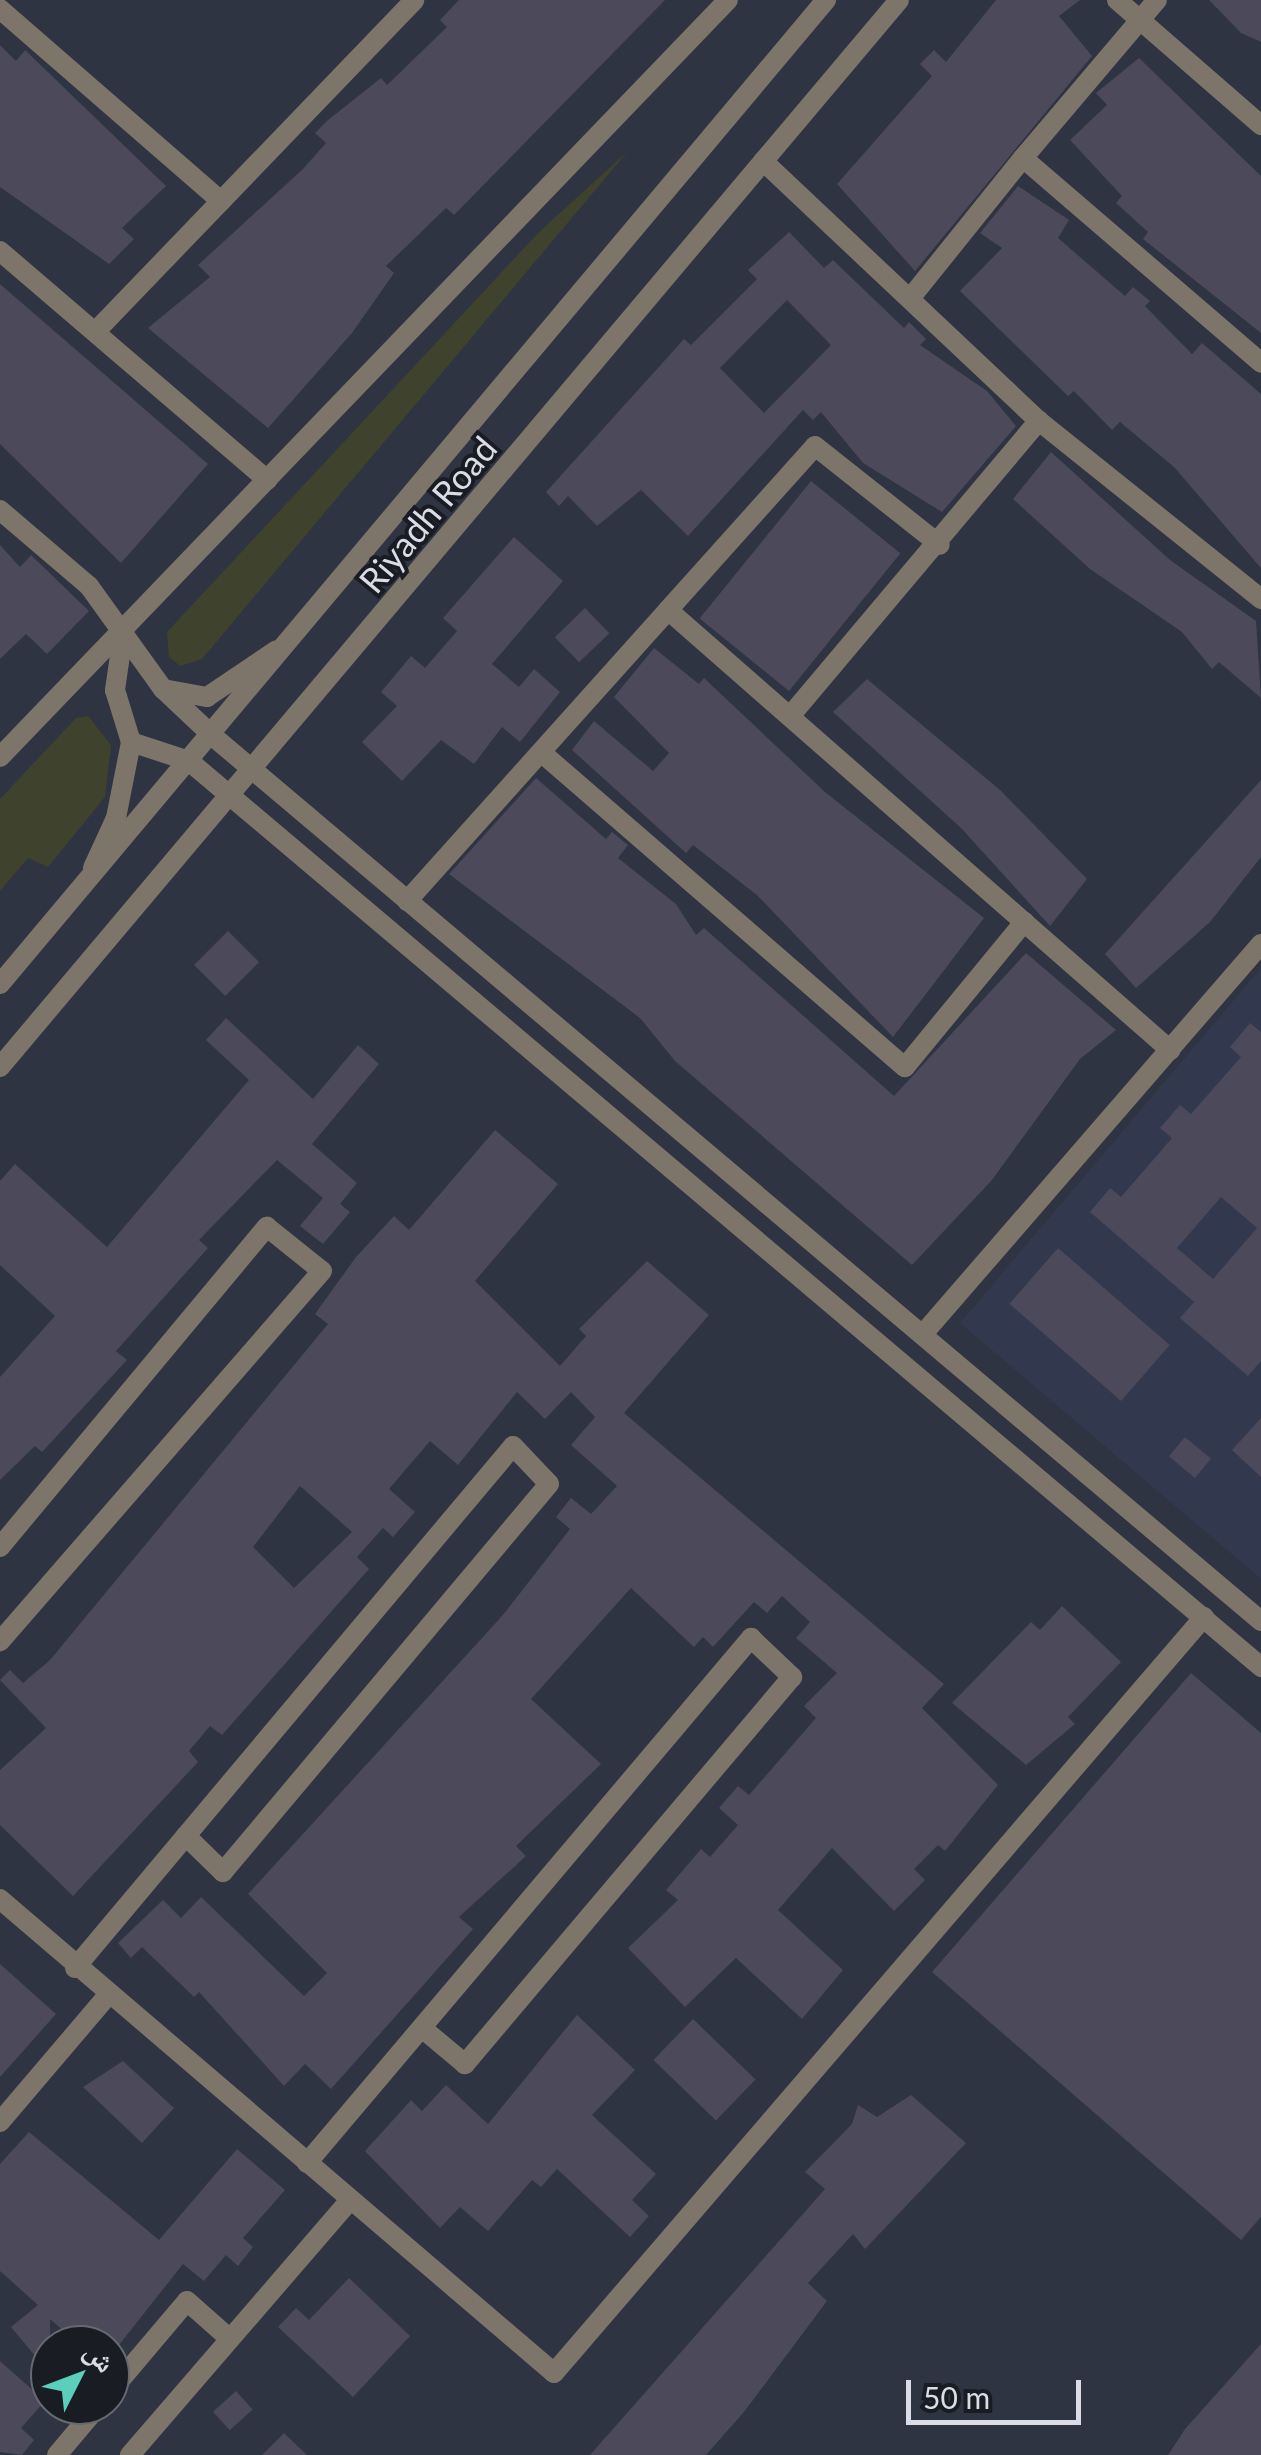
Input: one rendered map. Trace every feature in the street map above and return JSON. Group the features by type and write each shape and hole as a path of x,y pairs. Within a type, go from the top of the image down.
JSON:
{"street":[{"path":"96,331 414,0"},
{"path":"0,757 728,0"},
{"path":"0,984 190,761 215,738 826,0"},
{"name":"Riyadh Road","path":"0,1067 253,774 899,0"},
{"path":"1117,0 1261,125"},
{"path":"912,296 1022,158 1157,0"},
{"path":"0,9 221,201"},
{"path":"1022,158 1261,364"},
{"path":"763,161 912,296 1039,420 1261,599"},
{"path":"0,251 266,480"},
{"path":"791,714 940,545 1039,420"},
{"path":"407,901 815,446 940,545"},
{"path":"0,510 124,628 162,689 253,774 1261,1621"},
{"path":"668,610 1170,1050"},
{"path":"86,884 116,818 131,742 115,690 124,628"},
{"path":"162,689 207,697 299,635"},
{"path":"121,651 142,657"},
{"path":"131,742 190,761 1261,1666"},
{"path":"542,753 905,1067 1024,922"},
{"path":"923,1334 1261,944"},
{"path":"0,1547 267,1228 322,1271 0,1642"},
{"path":"75,1968 513,1446 549,1484 222,1872 186,1836"},
{"path":"0,1899 75,1968 554,2372 1204,1617"},
{"path":"307,2163 751,1638 792,1677 465,2064 422,2028"},
{"path":"0,2122 108,1995"},
{"path":"130,2455 350,2200"},
{"path":"130,2368 187,2301 230,2339"},
{"path":"57,2455 82,2425"}],"shaded area":[{"path":"1261,968 1261,1579 960,1323"}],"green space":[{"path":"628,151 202,659 180,666 169,657 167,632 539,232"},
{"path":"88,716 111,745 105,797 48,867 28,858 0,891 0,799 76,718"}],"building":[{"path":"459,0 665,0 454,215 446,208 386,266 394,273 352,333 268,428 148,328 210,277 198,265 326,143 315,133 381,78 387,85 447,27 440,20"},
{"path":"996,0 1080,0 1059,16 1092,56 915,271 837,184 932,76 920,64 934,50 946,62"},
{"path":"1209,0 1261,0 1261,42 1241,33"},
{"path":"0,45 16,61 25,50 166,186 122,228 134,239 109,264 0,187"},
{"path":"1139,58 1261,176 1261,333 1143,239 1148,232 1116,203 1122,196 1070,140 1107,105 1096,93"},
{"path":"1018,186 1069,220 1058,238 1125,296 1133,287 1150,301 1145,306 1192,354 1202,343 1261,394 1261,568 1174,467 1120,422 1112,430 1074,391 1068,396 960,291 1002,248 980,233"},
{"path":"789,232 824,268 833,260 904,328 909,322 926,339 920,345 987,391 1016,426 942,512 863,463 821,412 813,420 803,410 688,536 641,490 597,526 568,496 559,506 546,492 684,339 691,345 757,279 748,270","holes":["787,300 831,345 764,413 720,368"]},
{"path":"0,284 208,464 121,563 0,444"},
{"path":"1051,452 1170,560 1256,621 1261,698 1219,662 1212,669 1182,632 1090,569 1013,499"},
{"path":"811,481 900,553 789,691 700,619"},
{"path":"514,537 563,581 492,664 519,687 534,669 560,692 520,742 502,727 474,764 441,740 402,781 362,742 397,706 381,692 411,656 425,668 457,631 443,618"},
{"path":"0,545 20,567 31,555 89,611 47,654 26,634 0,659"},
{"path":"585,608 609,633 579,662 555,637"},
{"path":"654,648 699,684 704,678 825,792 984,918 893,1037 758,896 693,845 686,853 572,750 594,721 653,771 669,753 614,697"},
{"path":"867,679 1000,790 1087,879 1050,926 961,828 833,712"},
{"path":"536,778 606,839 612,832 628,845 618,858 676,904 696,935 704,928 894,1096 1026,953 1116,1030 1080,1059 992,1180 912,1265 675,1061 640,1018 449,874"},
{"path":"1261,780 1261,857 1210,922 1136,988 1105,954"},
{"path":"228,931 259,962 225,996 194,965"},
{"path":"226,1018 313,1099 358,1045 379,1064 312,1144 357,1183 340,1204 350,1212 323,1244 300,1226 323,1198 277,1160 199,1240 208,1248 116,1351 127,1360 42,1452 35,1446 0,1480 0,1377 55,1316 0,1265 0,1181 15,1164 107,1247 249,1080 206,1040"},
{"path":"1250,1023 1261,1032 1261,1361 1248,1376 1180,1318 1194,1302 1090,1212 1110,1188 1121,1197 1172,1138 1160,1128 1180,1105 1191,1114 1241,1057 1230,1047","holes":["1221,1197 1257,1228 1213,1279 1177,1248"]},
{"path":"495,1130 558,1184 475,1281 560,1366 586,1336 579,1329 647,1261 709,1315 624,1413 944,1684 922,1708 998,1785 945,1851 938,1845 914,1869 925,1880 894,1911 832,1848 778,1910 843,1970 802,2019 736,1958 685,2007 628,1948 678,1900 666,1890 701,1849 710,1857 738,1825 719,1808 738,1786 749,1795 816,1718 804,1706 837,1673 796,1638 810,1622 782,1596 767,1613 754,1602 713,1647 703,1637 694,1647 631,1588 531,1699 601,1764 516,1846 526,1856 459,1917 473,1929 331,2089 305,2064 284,2086 199,1992 194,1997 142,1947 131,1958 118,1943 163,1900 181,1918 201,1897 304,1996 327,1973 248,1894 503,1615 570,1529 556,1517 571,1498 591,1514 617,1486 571,1445 595,1417 571,1392 545,1419 517,1392 458,1465 430,1441 389,1489 415,1512 393,1537 383,1528 357,1557 369,1569 222,1735 210,1726 189,1751 198,1762 73,1896 0,1825 0,1770 46,1728 0,1680 10,1670 23,1683 50,1660 328,1324 315,1314 356,1257 394,1216 409,1230","holes":["300,1486 352,1532 294,1588 253,1547"]},
{"path":"1058,1248 1170,1345 1121,1401 1009,1304"},
{"path":"1261,1418 1261,1477 1232,1450"},
{"path":"1185,1437 1211,1459 1195,1478 1169,1456"},
{"path":"1062,1606 1121,1662 1068,1717 1075,1724 1026,1765 952,1703 1031,1622 1040,1630"},
{"path":"1191,1673 1261,1733 1261,2217 1241,2240 932,1972"},
{"path":"0,1964 56,2014 0,2077"},
{"path":"577,2015 635,2070 592,2115 656,2174 632,2200 649,2216 630,2237 557,2169 541,2187 532,2180 488,2231 460,2207 440,2228 365,2151 411,2100 422,2111 446,2085 488,2124"},
{"path":"693,2019 756,2079 716,2120 653,2060"},
{"path":"123,2061 174,2108 142,2143 83,2087"},
{"path":"911,2095 966,2143 865,2249 853,2234 808,2283 827,2301 744,2412 706,2455 590,2455 825,2189 805,2172 852,2124 858,2105 877,2117"},
{"path":"29,2132 159,2240 237,2149 285,2190 243,2238 253,2247 238,2266 226,2255 204,2281 183,2264 130,2331 130,2325 57,2325 50,2319 50,2325 30,2325 30,2350 11,2327 38,2305 0,2271 0,2164"},
{"path":"349,2278 410,2336 353,2397 278,2327 296,2308 309,2320"},
{"path":"1261,2344 1261,2455 1168,2455 1185,2429"},
{"path":"0,2361 30,2388 30,2418 21,2428 34,2440 22,2455 0,2452"},
{"path":"236,2391 253,2410 230,2430 213,2412"},
{"path":"284,2433 307,2455 262,2455"}]}
